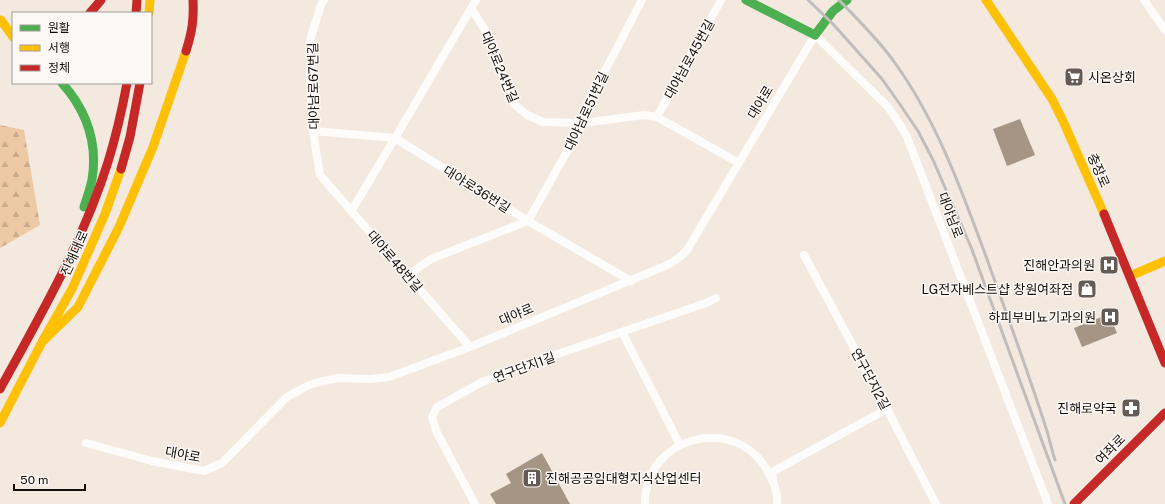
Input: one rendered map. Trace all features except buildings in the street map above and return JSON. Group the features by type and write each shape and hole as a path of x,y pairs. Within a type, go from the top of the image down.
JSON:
{"main road":[{"path":"91,12 101,0"},
{"path":"136,12 137,0"},
{"path":"149,12 150,0"},
{"path":"42,342 78,306 119,227 153,147 191,36 194,18 193,0"},
{"name":"대야남로","path":"746,0 815,36"},
{"name":"충장로","path":"986,0 1052,99 1064,121 1130,276 1165,363"},
{"name":"대야로","path":"815,36 840,2"},
{"path":"0,20 12,20"},
{"path":"0,20 12,36"},
{"path":"63,84 79,103 89,124 93,166 92,178 66,266"},
{"name":"진해대로","path":"0,389 66,266 98,191 114,142 127,84"},
{"name":"진해대로","path":"0,424 42,342 72,290 97,234 112,196 129,145 140,84"},
{"path":"1130,276 1165,261"},
{"name":"여좌로","path":"1074,504 1165,413"}],"street":[{"name":"대야남로67번길","path":"320,175 313,131 310,78 310,40 324,0"},
{"path":"352,210 476,0"},
{"name":"대야남로51번길","path":"528,221 583,123 584,111 642,0"},
{"name":"대야남로45번길","path":"657,117 722,0"},
{"path":"1144,0 1165,30"},
{"name":"대야로24번길","path":"471,8 487,33 514,104 527,115 543,122 583,123 644,115 657,117 739,163"},
{"name":"대야로","path":"86,443 152,461 204,471 222,464 287,397 309,385 338,378 370,379 390,377 470,347 665,266 680,258 687,250 815,36"},
{"name":"대야남로","path":"815,36 889,108 907,137 1048,504"},
{"name":"대야로36번길","path":"313,131 395,138 528,221 631,280"},
{"name":"대야로48번길","path":"320,175 470,347"},
{"path":"408,275 430,259 528,221"},
{"name":"연구단지2길","path":"804,255 887,409 936,504"},
{"name":"연구단지1길","path":"475,504 437,433 432,417 437,406 482,382 526,365 706,304 716,298"},
{"path":"622,332 680,445"},
{"path":"777,504 772,472 887,409"},
{"path":"645,504 645,494 651,474 663,457 680,445 698,438 716,437 735,442 751,451 764,464 773,481"}],"green space":[{"path":"0,125 24,130 40,225 0,248"}],"railway":[{"path":"808,0 833,24 882,79 918,131 933,160 971,247 1065,504"},
{"path":"839,0 868,30 895,63 910,85 935,130 966,202 984,251 1030,381 1055,460"}],"traffic: fast":[{"path":"746,0 815,35 833,11 847,0"},
{"path":"63,84 71,94 84,116 92,140 92,180 84,207"}],"traffic: slow":[{"path":"149,12 150,0"},
{"path":"986,0 1052,99 1104,214"},
{"path":"1,20 12,36"},
{"path":"42,342 78,307 119,227 153,147 186,51"},
{"path":"0,423 42,342 72,289 105,214 121,169"},
{"path":"1130,276 1165,261"}],"traffic: jam":[{"path":"91,12 101,0"},
{"path":"136,12 137,0"},
{"path":"186,51 192,26 193,0"},
{"path":"0,389 60,278 86,221 98,192 111,152 119,123 127,84"},
{"path":"121,169 130,137 140,84"},
{"path":"1104,214 1165,363"},
{"path":"1074,504 1165,413"}],"place":[{"name":"시온상회","path":"1074,77"},
{"name":"진해안과의원","path":"1109,265"},
{"name":"LG전자베스트샵 창원여좌점","path":"1087,289"},
{"name":"하피부비뇨기과의원","path":"1110,317"},
{"name":"진해로약국","path":"1131,408"},
{"name":"진해공공임대형지식산업센터","path":"532,478"}]}
